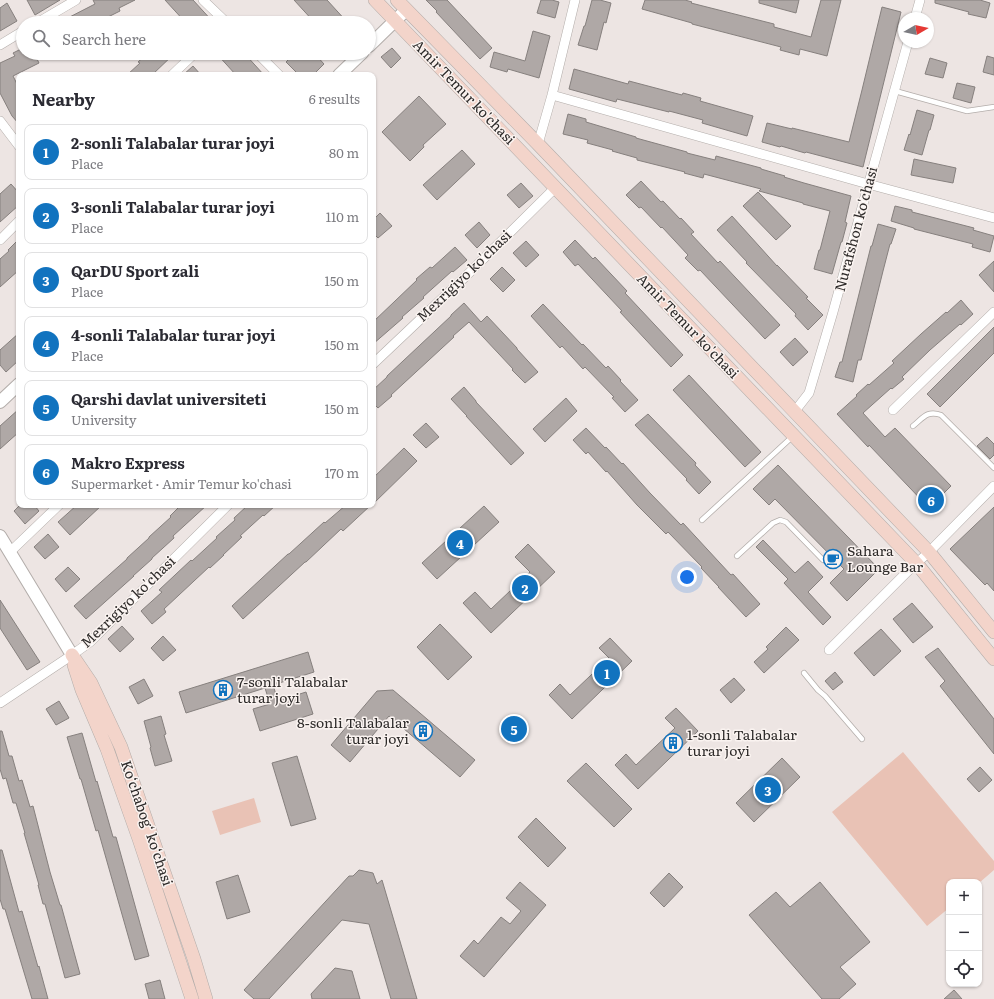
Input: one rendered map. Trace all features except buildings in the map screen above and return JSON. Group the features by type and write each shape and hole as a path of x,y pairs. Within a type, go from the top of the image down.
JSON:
{"main road":[{"name":"Amir Temur ko'chasi","path":"375,0 917,564 994,659"},
{"name":"Amir Temur ko'chasi","path":"397,0 538,144 929,552 994,632"},
{"name":"Ko‘chabog‘ ko‘chasi","path":"72,655 82,690 107,749 139,839 192,999"},
{"name":"Ko‘chabog‘ ko‘chasi","path":"72,655 91,683 120,747 206,999"}],"street":[{"path":"49,16 76,0"},
{"path":"203,0 219,16"},
{"path":"538,144 552,95 575,0"},
{"path":"917,12 920,0"},
{"path":"376,39 406,10"},
{"path":"0,45 16,35"},
{"name":"Nurafshon ko'chasi","path":"795,411 809,393 906,48"},
{"path":"175,72 188,60"},
{"path":"264,60 276,72"},
{"path":"343,72 355,60"},
{"path":"552,95 994,218"},
{"path":"0,121 16,142"},
{"name":"Mexrigiyo ko'chasi","path":"376,361 555,188"},
{"path":"0,240 16,224"},
{"path":"893,410 994,312"},
{"path":"0,402 16,387"},
{"path":"829,650 994,486"},
{"path":"10,552 56,508"},
{"name":"Mexrigiyo ko'chasi","path":"0,703 90,642 225,508"},
{"name":"Ko‘chabog‘ ko‘chasi","path":"0,536 72,655"}],"lane":[{"path":"895,91 967,111 994,107"},
{"path":"913,426 927,414 935,413 941,415 994,468"},
{"path":"702,520 794,435"},
{"path":"737,556 774,523 780,520 786,522 823,560"},
{"path":"804,673 862,739"}],"shaded area":[{"path":"903,752 994,861 994,870 982,880 982,879 946,879 946,910 927,926 832,812"},
{"path":"254,798 261,822 220,835 212,811"}],"place":[{"name":"Makro Express","path":"931,500"},
{"name":"4-sonli Talabalar turar joyi","path":"460,543"},
{"name":"Sahara Lounge Bar","path":"833,559"},
{"name":"3-sonli Talabalar turar joyi","path":"525,588"},
{"name":"2-sonli Talabalar turar joyi","path":"607,673"},
{"name":"7-sonli Talabalar turar joyi","path":"223,690"},
{"name":"Qarshi davlat universiteti","path":"514,729"},
{"name":"8-sonli Talabalar turar joyi","path":"423,731"},
{"name":"1-sonli Talabalar turar joyi","path":"673,743"},
{"name":"QarDU Sport zali","path":"768,790"}]}
